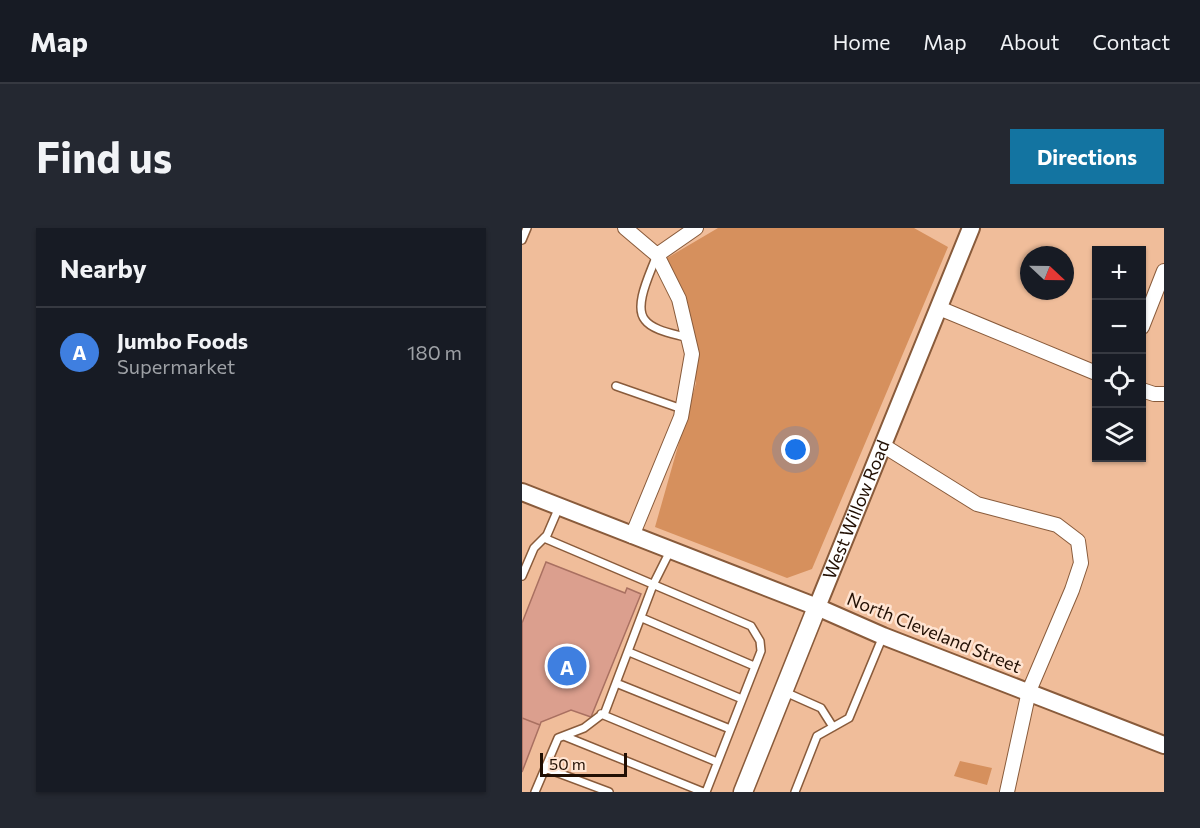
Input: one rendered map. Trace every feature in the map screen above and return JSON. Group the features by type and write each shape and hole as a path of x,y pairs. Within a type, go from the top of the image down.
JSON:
{"main road":[{"name":"West Willow Road","path":"742,792 817,607"}],"street":[{"path":"625,228 657,255 679,299 692,354 681,417 632,536"},
{"path":"657,255 696,228"},
{"name":"West Willow Road","path":"817,607 939,308 967,229"},
{"path":"1146,317 1164,271"},
{"path":"939,308 1092,371"},
{"path":"1146,391 1164,394"},
{"path":"884,446 977,504 1058,525 1078,541 1081,563 1072,590 1029,691 1008,792"},
{"name":"North Cleveland Street","path":"522,492 1164,745"}],"lane":[{"path":"522,240 527,228"},
{"path":"657,255 640,302 641,313 645,321 654,327 688,338"},
{"path":"616,386 682,409"},
{"path":"522,576 534,548 544,538 558,507"},
{"path":"544,538 751,626 760,640 760,651 704,792 563,736"},
{"path":"535,792 558,738 584,728 605,711 653,585 670,551"},
{"path":"642,618 754,666"},
{"path":"795,792 818,736 849,718 883,636"},
{"path":"629,652 742,699"},
{"path":"616,683 730,729"},
{"path":"782,691 821,708 833,727"},
{"path":"602,714 717,762"},
{"path":"545,768 609,792"}],"shaded area":[{"path":"718,228 914,228 948,247 812,569 787,578 655,527 696,383 685,326 667,258"},
{"path":"960,761 992,768 987,785 954,776"}],"building":[{"path":"546,562 625,593 627,588 641,594 591,717 571,710 541,722 540,725 522,718 522,623"},
{"path":"522,718 540,725 522,772"}],"place":[{"name":"Jumbo Foods","path":"567,666"}]}
